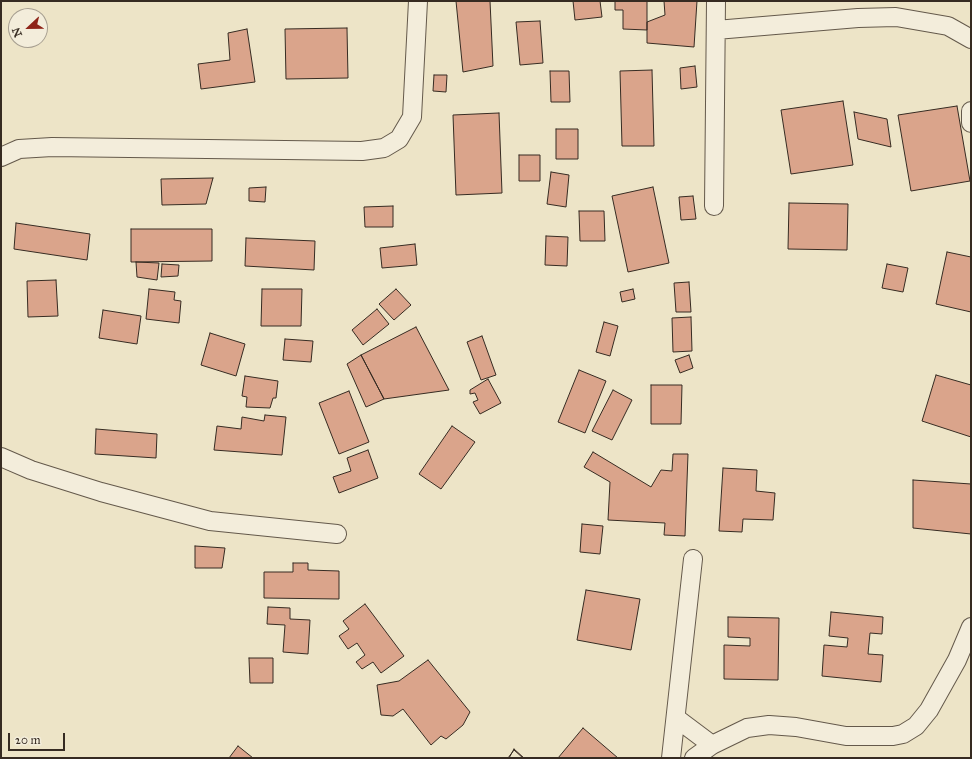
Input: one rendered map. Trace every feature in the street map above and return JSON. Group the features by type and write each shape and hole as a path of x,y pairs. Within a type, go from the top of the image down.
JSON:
{"street":[{"path":"1,157 19,149 52,147 348,151 384,148 399,139 412,116 418,1"},
{"path":"714,206 716,1"},
{"path":"716,30 858,18 896,17 948,26 971,39"},
{"path":"971,110 971,123"},
{"path":"1,457 31,470 100,492 210,521 337,534"},
{"path":"671,758 693,559"},
{"path":"694,758 712,745 747,728 769,725 796,727 846,736 893,736 903,734 916,726 929,710 957,660 971,626"},
{"path":"676,718 712,745"}],"building":[{"path":"456,1 490,1 493,66 463,72"},
{"path":"573,1 600,1 602,17 575,20"},
{"path":"615,1 647,1 647,30 623,29 623,10 615,10"},
{"path":"664,1 697,1 694,47 647,43 647,22 665,15"},
{"path":"540,21 543,63 520,65 516,22"},
{"path":"347,28 348,78 286,79 285,29"},
{"path":"247,29 255,82 201,89 198,64 230,60 228,33"},
{"path":"695,66 697,87 681,89 680,68"},
{"path":"652,70 654,146 622,146 620,71"},
{"path":"550,71 569,71 570,102 551,102"},
{"path":"434,75 447,75 446,92 433,91"},
{"path":"843,101 853,165 791,174 781,110"},
{"path":"957,106 970,181 911,191 898,115"},
{"path":"854,112 887,119 891,147 858,139"},
{"path":"499,113 502,193 456,195 453,115"},
{"path":"556,129 578,129 578,159 556,159"},
{"path":"519,155 540,155 540,181 519,181"},
{"path":"551,172 569,175 566,207 547,204"},
{"path":"213,178 206,204 162,205 161,179"},
{"path":"266,187 265,202 249,201 249,188"},
{"path":"653,187 669,263 628,272 612,196"},
{"path":"693,196 696,219 681,220 679,197"},
{"path":"789,203 848,204 847,250 788,249"},
{"path":"393,206 393,227 365,227 364,207"},
{"path":"579,211 604,211 605,241 580,241"},
{"path":"16,223 90,234 87,260 14,249"},
{"path":"131,229 212,229 212,261 131,262"},
{"path":"546,236 568,237 567,266 545,265"},
{"path":"246,238 315,241 314,270 245,266"},
{"path":"415,244 417,265 382,268 380,248"},
{"path":"947,252 971,257 971,312 936,304"},
{"path":"136,262 159,263 157,280 137,277"},
{"path":"162,264 179,265 178,276 161,277"},
{"path":"887,264 908,268 903,292 882,288"},
{"path":"56,280 58,316 28,317 27,281"},
{"path":"689,282 691,312 676,312 674,283"},
{"path":"149,289 175,292 174,300 181,301 179,323 146,319"},
{"path":"262,289 302,289 301,326 261,326"},
{"path":"396,289 411,305 394,320 379,304"},
{"path":"633,289 635,299 622,302 620,292"},
{"path":"377,309 389,324 363,345 352,330"},
{"path":"103,310 141,316 137,344 99,338"},
{"path":"691,317 692,351 673,352 672,318"},
{"path":"604,322 618,326 610,356 596,352"},
{"path":"416,327 449,390 384,399 361,355"},
{"path":"210,333 245,344 236,376 201,365"},
{"path":"482,336 496,375 481,380 467,342"},
{"path":"285,339 313,341 311,362 283,360"},
{"path":"361,355 384,399 366,407 347,364"},
{"path":"689,355 693,368 680,373 675,360"},
{"path":"579,370 606,381 585,433 558,422"},
{"path":"936,375 971,385 971,437 922,421"},
{"path":"245,376 278,381 276,398 273,398 270,408 246,407 247,397 242,396"},
{"path":"488,379 501,403 480,414 473,402 478,400 475,393 470,394 470,390"},
{"path":"651,385 682,385 681,424 651,424"},
{"path":"613,390 632,400 612,440 592,431"},
{"path":"349,391 369,442 339,454 319,403"},
{"path":"265,415 286,417 282,455 214,450 217,426 241,429 242,417 264,421"},
{"path":"452,426 475,442 441,489 419,474"},
{"path":"96,429 157,434 156,458 95,454"},
{"path":"368,450 378,478 339,493 333,477 351,471 347,458"},
{"path":"593,452 651,487 661,470 672,471 673,454 688,454 685,536 664,535 665,523 608,520 610,482 584,467"},
{"path":"723,468 757,470 756,491 775,493 773,520 743,519 742,532 719,531"},
{"path":"913,480 971,484 971,534 913,528"},
{"path":"582,524 603,526 600,554 580,552"},
{"path":"195,546 225,548 222,568 195,568"},
{"path":"293,563 308,563 308,570 339,571 339,599 264,598 264,572 293,572"},
{"path":"586,590 640,599 631,650 577,640"},
{"path":"365,604 404,656 381,673 373,662 362,669 356,662 365,655 357,643 348,649 339,636 349,629 343,621"},
{"path":"268,607 290,608 290,619 310,620 308,654 283,652 285,625 267,624"},
{"path":"831,612 883,617 882,634 870,633 868,654 883,655 881,682 822,676 824,645 847,647 848,638 829,636"},
{"path":"728,617 779,618 778,680 724,679 724,645 750,646 750,638 728,637"},
{"path":"249,658 273,658 273,683 250,683"},
{"path":"428,660 470,712 463,725 446,739 441,736 431,745 403,709 393,716 381,715 377,685 399,681"},
{"path":"583,728 618,758 558,758"},
{"path":"238,746 253,758 229,758"},
{"path":"514,749 524,758 509,758"},
{"path":"514,750 523,758 508,758"}]}
